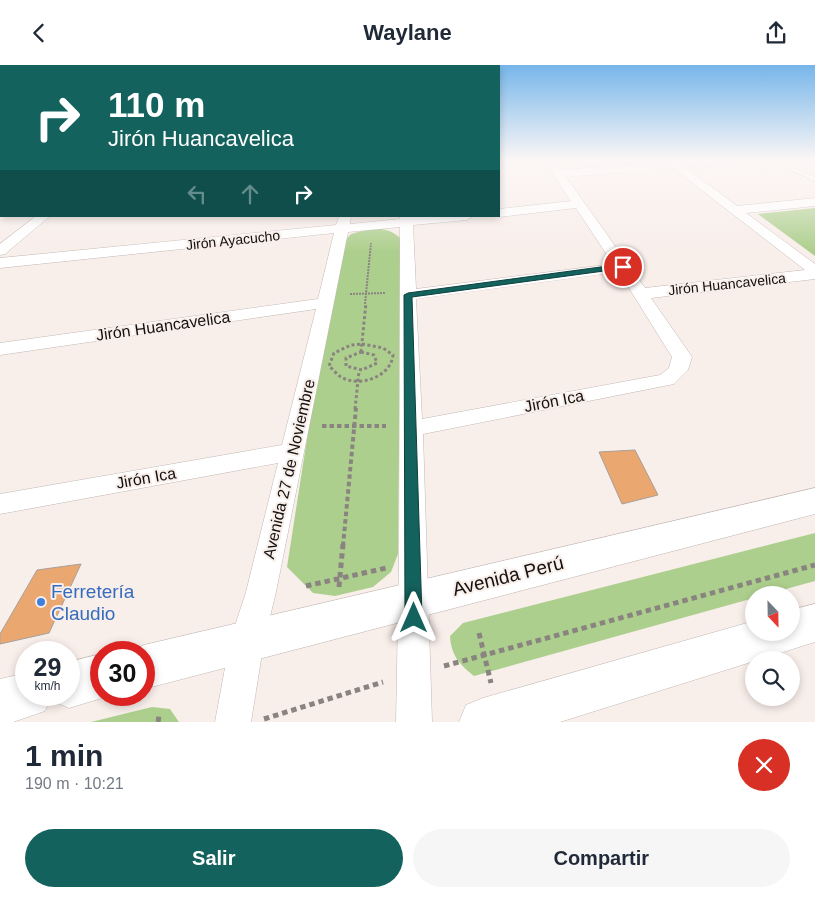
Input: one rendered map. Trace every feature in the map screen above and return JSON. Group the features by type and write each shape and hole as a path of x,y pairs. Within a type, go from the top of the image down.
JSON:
{"main road":[{"name":"Avenida Perú","path":"155,664 815,501"},
{"path":"800,627 815,623"},
{"path":"488,706 751,641"},
{"path":"0,702 15,698"}],"street":[{"path":"570,191 623,267 639,294"},
{"path":"710,191 815,272"},
{"path":"734,209 815,202"},
{"path":"500,213 579,204"},
{"path":"0,251 43,217"},
{"name":"Jirón Ayacucho","path":"0,263 343,223 373,226 406,219 447,217"},
{"path":"406,219 400,294 401,427 414,600 414,722"},
{"name":"Avenida 27 de Noviembre","path":"232,722 247,641 262,592 292,452 335,299 343,223"},
{"path":"400,294 623,267"},
{"name":"Jirón Huancavelica","path":"639,294 815,272"},
{"name":"Jirón Ica","path":"401,427 667,380 678,370 682,357 639,294"},
{"name":"Jirón Huancavelica","path":"0,349 335,299"},
{"name":"Jirón Ica","path":"0,504 292,452"}],"path":[{"path":"361,352 373,226"},
{"path":"335,299 367,293 400,294"},
{"path":"362,344 372,344 390,352 393,364 381,376 358,380 338,376 329,366 330,360 341,349 362,344"},
{"path":"361,352 374,355 377,363 367,370 359,371 346,366 344,362 350,355 361,352"},
{"path":"333,620 340,578 359,371"},
{"path":"318,425 401,427"},
{"path":"254,722 415,672 484,657 815,565"},
{"path":"306,587 391,567"},
{"path":"479,633 484,657 488,706"}],"green space":[{"path":"815,208 815,256 758,214"},
{"path":"372,228 391,232 401,239 398,554 391,572 373,587 335,596 313,593 287,567 309,426 346,239 351,234"},
{"path":"815,533 815,581 797,586 745,586 745,601 474,676 460,663 452,649 450,636 463,623"},
{"path":"152,707 170,709 179,722 91,722"}],"building":[{"path":"635,450 658,495 622,504 599,452"},
{"name":"Ferretería Claudio","path":"81,564 49,633 0,644 0,634 37,570"}],"place":[{"name":"Ferretería Claudio","path":"41,602"}],"route":[{"path":"414,618 408,295 623,267"}]}
